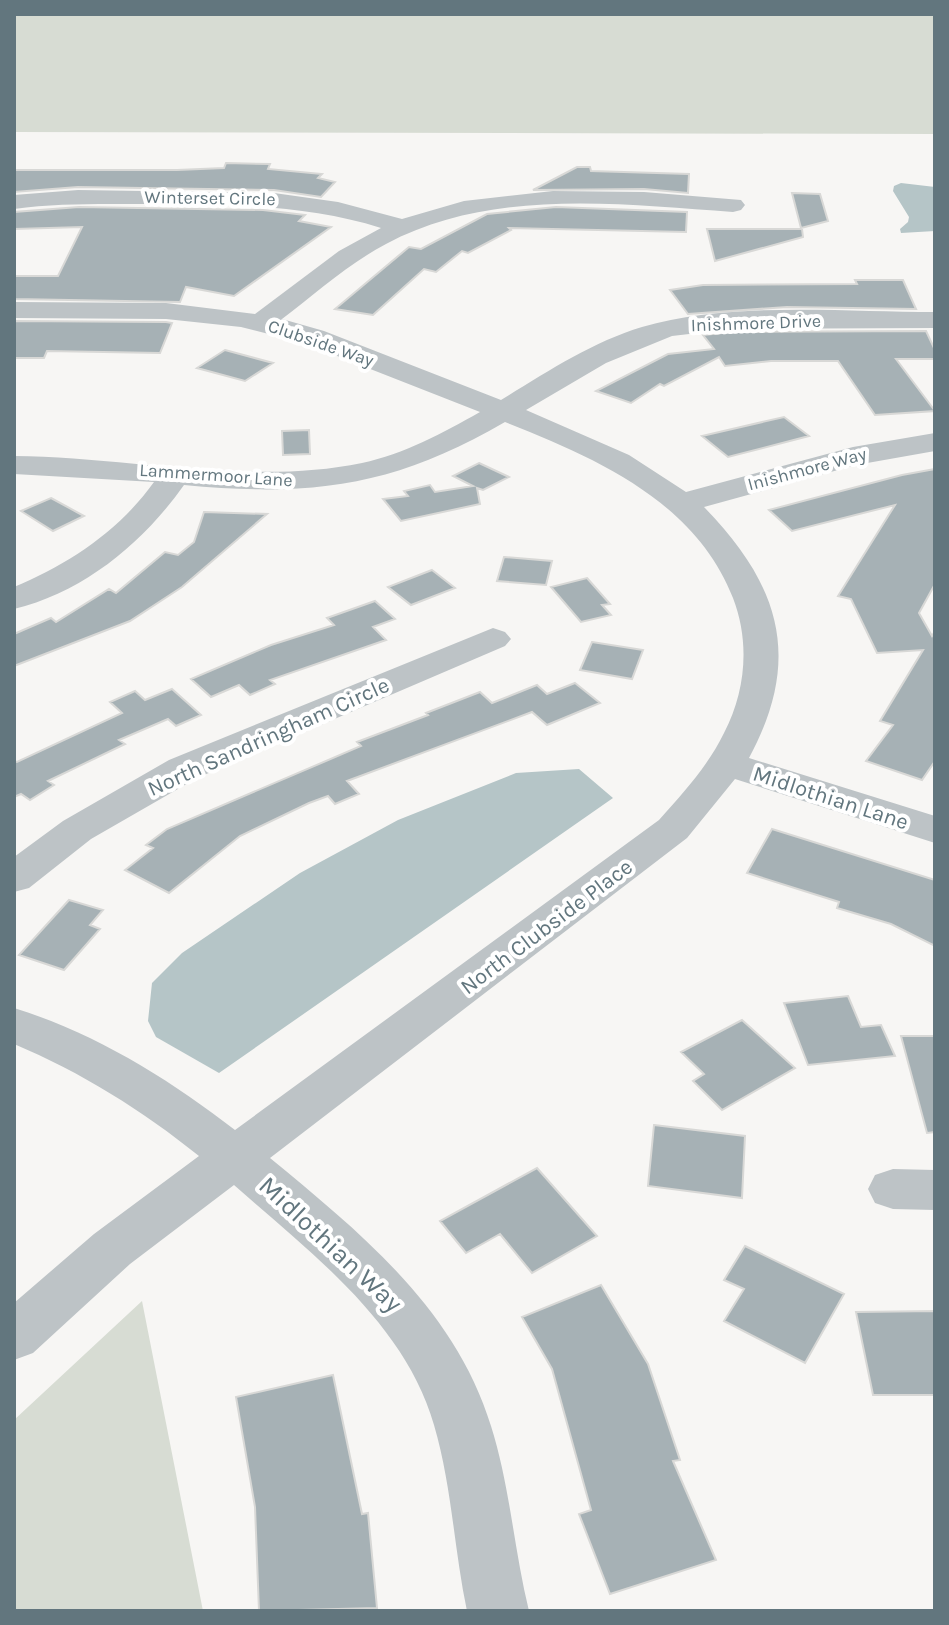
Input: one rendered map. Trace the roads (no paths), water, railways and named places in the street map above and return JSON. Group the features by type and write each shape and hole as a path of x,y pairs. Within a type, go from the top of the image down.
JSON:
{"street":[{"path":"260,323 368,244 402,227 462,209 548,197 611,196 733,205"},
{"name":"Winterset Circle","path":"14,202 79,197 257,198 344,210 402,227"},
{"name":"Clubside Way","path":"14,310 188,312 260,323 314,337 567,436"},
{"name":"Inishmore Drive","path":"500,410 619,345 664,329 726,321 935,320"},
{"name":"Lammermoor Lane","path":"14,465 92,466 290,481 366,472 427,451 500,410"},
{"name":"North Clubside Place","path":"14,1336 112,1249 656,844 695,808 728,764 745,733 758,696 761,650 757,619 748,591 733,563 709,530 681,503 641,474 567,436"},
{"name":"Inishmore Way","path":"681,503 853,456 935,442"},
{"path":"14,599 56,581 116,544 148,514 176,474"},
{"name":"North Sandringham Circle","path":"14,878 77,830 183,769 493,639"},
{"name":"Midlothian Lane","path":"728,764 935,830"},
{"name":"Midlothian Way","path":"14,1025 92,1059 139,1087 235,1155 396,1302 439,1365 464,1428 487,1568 498,1611"}]}
